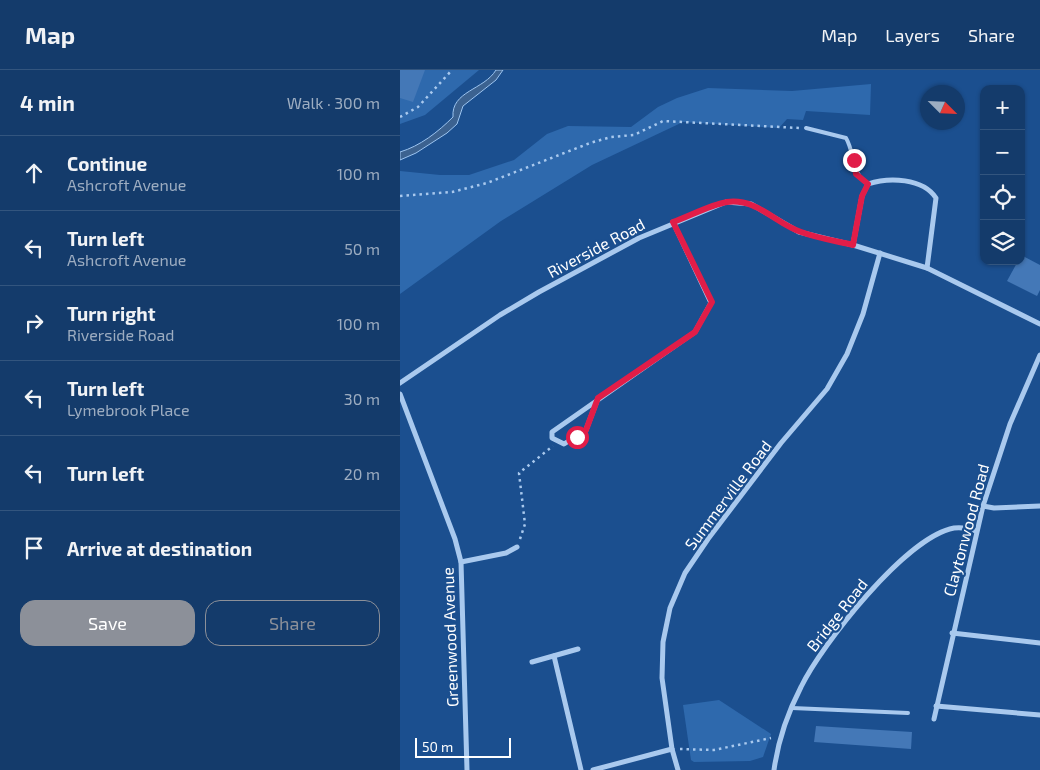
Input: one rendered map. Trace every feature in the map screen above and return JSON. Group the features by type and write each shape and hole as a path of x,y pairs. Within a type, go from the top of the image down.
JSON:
{"street":[{"path":"853,245 862,196 868,184 890,180 924,186 931,190 936,198 927,268"},
{"name":"Riverside Road","path":"400,381 500,315 539,292 673,222 726,202 751,204 799,232 853,245 927,268 1040,324"},
{"path":"598,398 586,430 564,444 552,438 552,432 598,398 695,332 712,302 673,222"},
{"name":"Summerville Road","path":"678,770 672,749 662,678 663,642 670,608 686,573 708,539 781,444 827,389 848,354 863,314 880,253"},
{"name":"Claytonwood Road","path":"934,718 952,633 983,506 1010,424 1040,354"},
{"name":"Greenwood Avenue","path":"400,394 461,562 466,770"},
{"path":"983,506 994,508 1040,506"},
{"name":"Bridge Road","path":"774,770 780,736 801,686 823,650 855,608 893,567 934,536 952,528 964,527 976,531"},
{"path":"461,562 506,553 517,547"},
{"path":"952,633 1040,643"},
{"path":"532,662 578,649"},
{"path":"554,656 581,770"},
{"path":"936,706 1040,715"},
{"path":"593,770 672,749"}],"lane":[{"path":"806,128 846,138 851,145 856,174 868,184"},
{"path":"792,708 908,713"}],"path":[{"path":"400,117 418,107 452,70"},
{"path":"400,196 452,192 487,183 590,143 611,137 634,135 664,121 806,128"},
{"path":"517,547 525,524 519,473 557,442"},
{"path":"672,749 714,750 780,736"}],"shaded area":[{"path":"400,70 479,70 425,115 400,124"},
{"path":"496,70 503,70 496,80 463,106 457,124 447,133 416,153 400,160 400,152 422,142 441,128 453,117 457,102 491,77"},
{"path":"871,84 870,115 806,111 803,120 787,119 779,128 683,122 592,165 501,221 400,294 400,171 440,175 469,175 514,160 547,134 568,126 631,127 658,107 677,98 708,88 792,91"},
{"path":"719,700 771,734 763,757 750,761 694,762 691,760 683,705"}],"building":[{"path":"400,70 425,70 413,102 400,98"},
{"path":"1025,257 1040,265 1040,290 1037,296 1007,281 1016,265 1025,265"},
{"path":"816,726 912,732 911,749 814,742"}],"route":[{"path":"577,437 586,430 598,398 695,332 712,302 694,261 673,222 726,202 739,202 751,204 764,210 799,232 853,245 862,196 868,184 856,174 854,160"}]}
